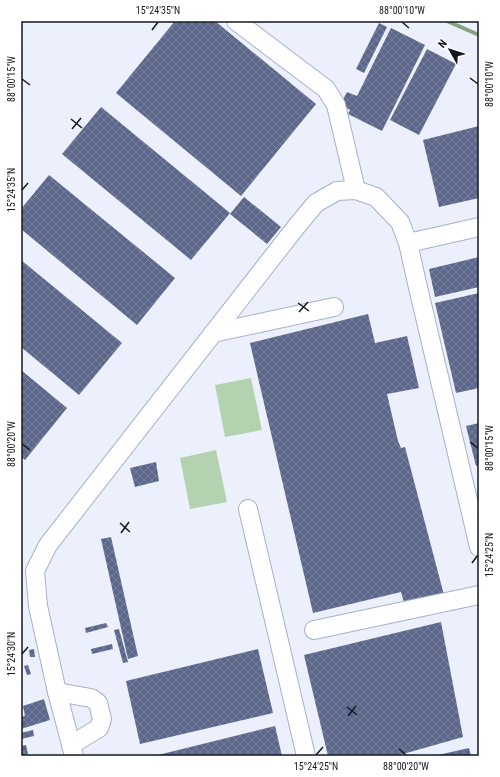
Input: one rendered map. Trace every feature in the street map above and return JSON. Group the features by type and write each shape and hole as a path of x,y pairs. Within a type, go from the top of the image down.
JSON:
{"lane":[{"path":"236,21 326,89 336,105 356,190"},
{"path":"57,692 91,698 98,703 102,719 99,728 73,751 57,692 38,606 28,571 296,227 316,203 337,191 356,190 376,197 400,222 408,243 479,547"},
{"path":"408,243 479,227"},
{"path":"213,333 334,307"},
{"path":"248,509 306,756"},
{"path":"314,630 479,596"}],"green space":[{"path":"251,378 262,430 225,437 215,385"},
{"path":"216,450 227,502 190,509 180,458"}],"building":[{"path":"175,21 215,21 316,104 241,196 116,93"},
{"path":"379,23 387,27 364,73 356,69"},
{"path":"391,28 425,45 382,131 348,114 350,110 340,105 347,92 357,96"},
{"path":"427,49 456,64 419,135 390,120"},
{"path":"101,107 230,213 191,260 62,154"},
{"path":"479,126 479,198 439,207 423,140"},
{"path":"49,175 175,278 137,325 21,229 21,209"},
{"path":"244,197 281,227 267,244 230,214"},
{"path":"479,257 479,287 435,297 429,269"},
{"path":"21,260 122,343 79,395 21,347"},
{"path":"479,293 479,388 456,393 435,303"},
{"path":"368,314 375,343 407,336 419,388 387,394 398,441 401,448 405,447 444,595 405,606 401,592 313,613 250,343"},
{"path":"21,370 67,408 25,460 21,457"},
{"path":"479,423 479,465 476,466 466,426"},
{"path":"156,462 159,481 135,487 130,468"},
{"path":"111,537 138,656 128,659 101,539"},
{"path":"441,622 463,737 396,756 328,756 304,655"},
{"path":"106,623 108,627 86,633 85,628"},
{"path":"119,629 128,662 123,663 114,630"},
{"path":"112,644 113,649 92,654 91,649"},
{"path":"34,649 35,657 30,657 29,650"},
{"path":"258,649 273,713 140,744 126,681"},
{"path":"28,665 31,674 27,675 24,666"},
{"path":"44,699 50,720 21,729 21,717 25,716 23,706"},
{"path":"275,726 282,756 155,756 162,754"},
{"path":"33,730 34,736 21,739 21,733"},
{"path":"26,745 28,754 21,756 21,746"},
{"path":"469,748 471,756 438,756 438,755"}],"waterway":[{"path":"447,21 479,35"}]}
